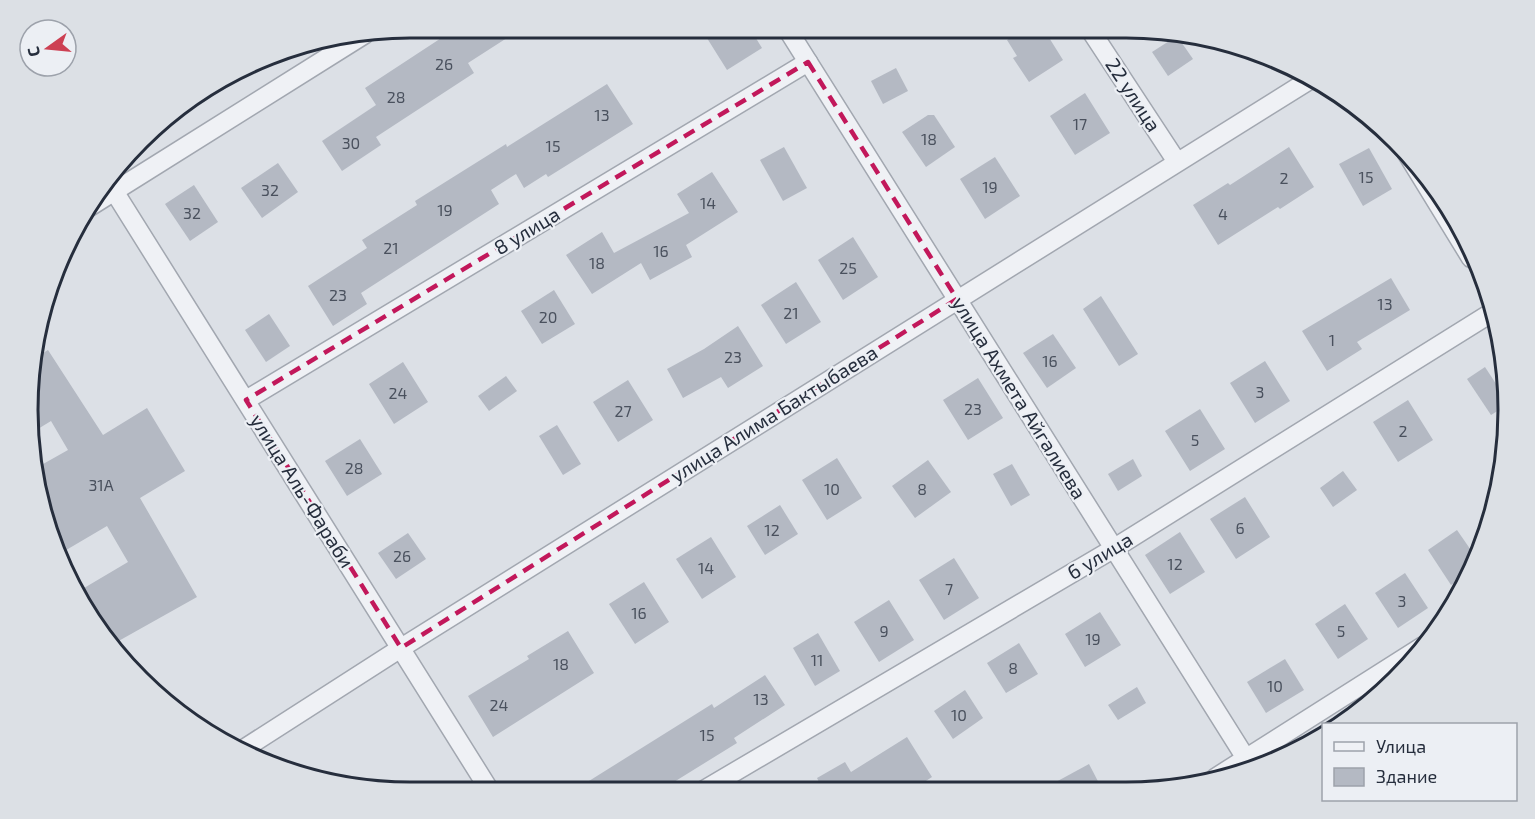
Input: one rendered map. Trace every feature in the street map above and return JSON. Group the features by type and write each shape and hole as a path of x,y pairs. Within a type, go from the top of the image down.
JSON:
{"street":[{"name":"улица Ахмета Айгалиева","path":"793,38 1247,761"},
{"name":"22 улица","path":"1096,38 1177,162"},
{"path":"105,196 351,43"},
{"name":"8 улица","path":"246,400 807,62"},
{"name":"улица Алима Бактыбаева","path":"250,745 400,648 1304,83"},
{"name":"улица Аль-Фараби","path":"114,190 484,782"},
{"name":"6 улица","path":"718,782 1113,549 1486,316"},
{"path":"1262,756 1397,665"}],"highlighted area":[{"path":"808,62 957,299 401,648 246,400"}],"building":[{"path":"441,38 507,38 468,63 474,73 376,137 381,145 342,171 322,141 376,105 365,88"},
{"path":"707,38 756,38 762,48 727,70"},
{"path":"1010,38 1049,38 1063,60 1029,82 1013,58 1017,56 1007,40"},
{"path":"1170,40 1181,42 1193,59 1168,76 1152,52"},
{"path":"896,68 908,91 883,104 871,81"},
{"path":"607,84 633,124 548,177 546,174 524,188 516,174 491,190 499,204 361,293 367,304 333,326 308,286 367,248 362,240 417,205 415,201"},
{"path":"1085,93 1110,133 1075,155 1050,116"},
{"path":"928,115 934,115 955,147 926,167 902,132"},
{"path":"784,147 807,188 783,201 760,160"},
{"path":"1289,147 1314,187 1218,245 1193,205 1228,183 1230,185"},
{"path":"1369,148 1392,189 1363,206 1339,164"},
{"path":"995,157 1020,196 985,219 960,179"},
{"path":"278,163 298,192 262,218 241,188"},
{"path":"712,172 738,212 686,245 692,257 650,280 641,263 592,294 566,255 602,232 614,253 689,213 677,194"},
{"path":"194,185 218,222 190,241 165,204"},
{"path":"853,237 878,277 843,300 818,260"},
{"path":"1391,278 1410,310 1357,342 1362,349 1327,371 1302,331"},
{"path":"796,282 821,322 786,344 761,305"},
{"path":"554,290 575,324 542,344 521,311"},
{"path":"1101,296 1138,354 1119,366 1083,309"},
{"path":"269,314 290,346 266,362 245,330"},
{"path":"738,326 763,366 728,388 721,377 683,398 667,369 704,349"},
{"path":"1053,334 1076,368 1047,388 1023,353"},
{"path":"48,350 103,435 147,408 185,471 140,498 197,597 118,641 83,588 128,562 107,526 65,550 50,506 42,465 68,450 51,421 38,429 38,385 42,354"},
{"path":"1265,361 1290,401 1255,423 1230,383"},
{"path":"403,362 428,402 394,424 369,384"},
{"path":"1485,367 1497,385 1498,411 1491,415 1467,379"},
{"path":"506,376 517,391 489,411 478,396"},
{"path":"978,378 1003,418 968,440 943,400"},
{"path":"628,380 653,420 618,442 593,402"},
{"path":"1408,400 1433,440 1398,462 1373,422"},
{"path":"1200,409 1225,449 1190,471 1165,431"},
{"path":"557,425 581,464 563,475 539,436"},
{"path":"360,439 382,474 347,496 325,461"},
{"path":"837,458 862,498 827,520 802,480"},
{"path":"1133,459 1142,476 1118,491 1108,474"},
{"path":"928,460 951,492 915,518 892,486"},
{"path":"1012,464 1030,495 1011,506 993,474"},
{"path":"1343,471 1357,490 1333,507 1320,488"},
{"path":"1245,497 1270,537 1236,559 1210,519"},
{"path":"780,505 798,534 765,555 747,526"},
{"path":"1457,530 1470,549 1455,582 1451,585 1428,550"},
{"path":"1180,532 1205,572 1170,594 1145,555"},
{"path":"408,533 426,559 396,579 378,553"},
{"path":"711,537 736,577 702,599 676,559"},
{"path":"954,558 979,598 944,620 919,580"},
{"path":"1405,573 1428,608 1398,628 1375,593"},
{"path":"644,582 669,622 635,644 609,604"},
{"path":"889,600 914,640 879,662 854,622"},
{"path":"1345,604 1368,639 1338,659 1315,624"},
{"path":"1100,612 1121,645 1085,667 1065,634"},
{"path":"568,631 594,673 493,737 468,696 529,659 527,656"},
{"path":"818,633 840,671 815,686 793,648"},
{"path":"1019,643 1038,674 1006,693 987,663"},
{"path":"1285,659 1304,690 1266,713 1247,682"},
{"path":"765,675 785,705 734,738 737,743 674,782 587,782 712,704 714,708"},
{"path":"1137,687 1146,703 1118,720 1108,705"},
{"path":"965,690 983,718 953,739 934,711"},
{"path":"907,737 932,777 924,782 819,782 817,778 845,762 851,772"},
{"path":"1089,764 1098,782 1056,782"}]}
